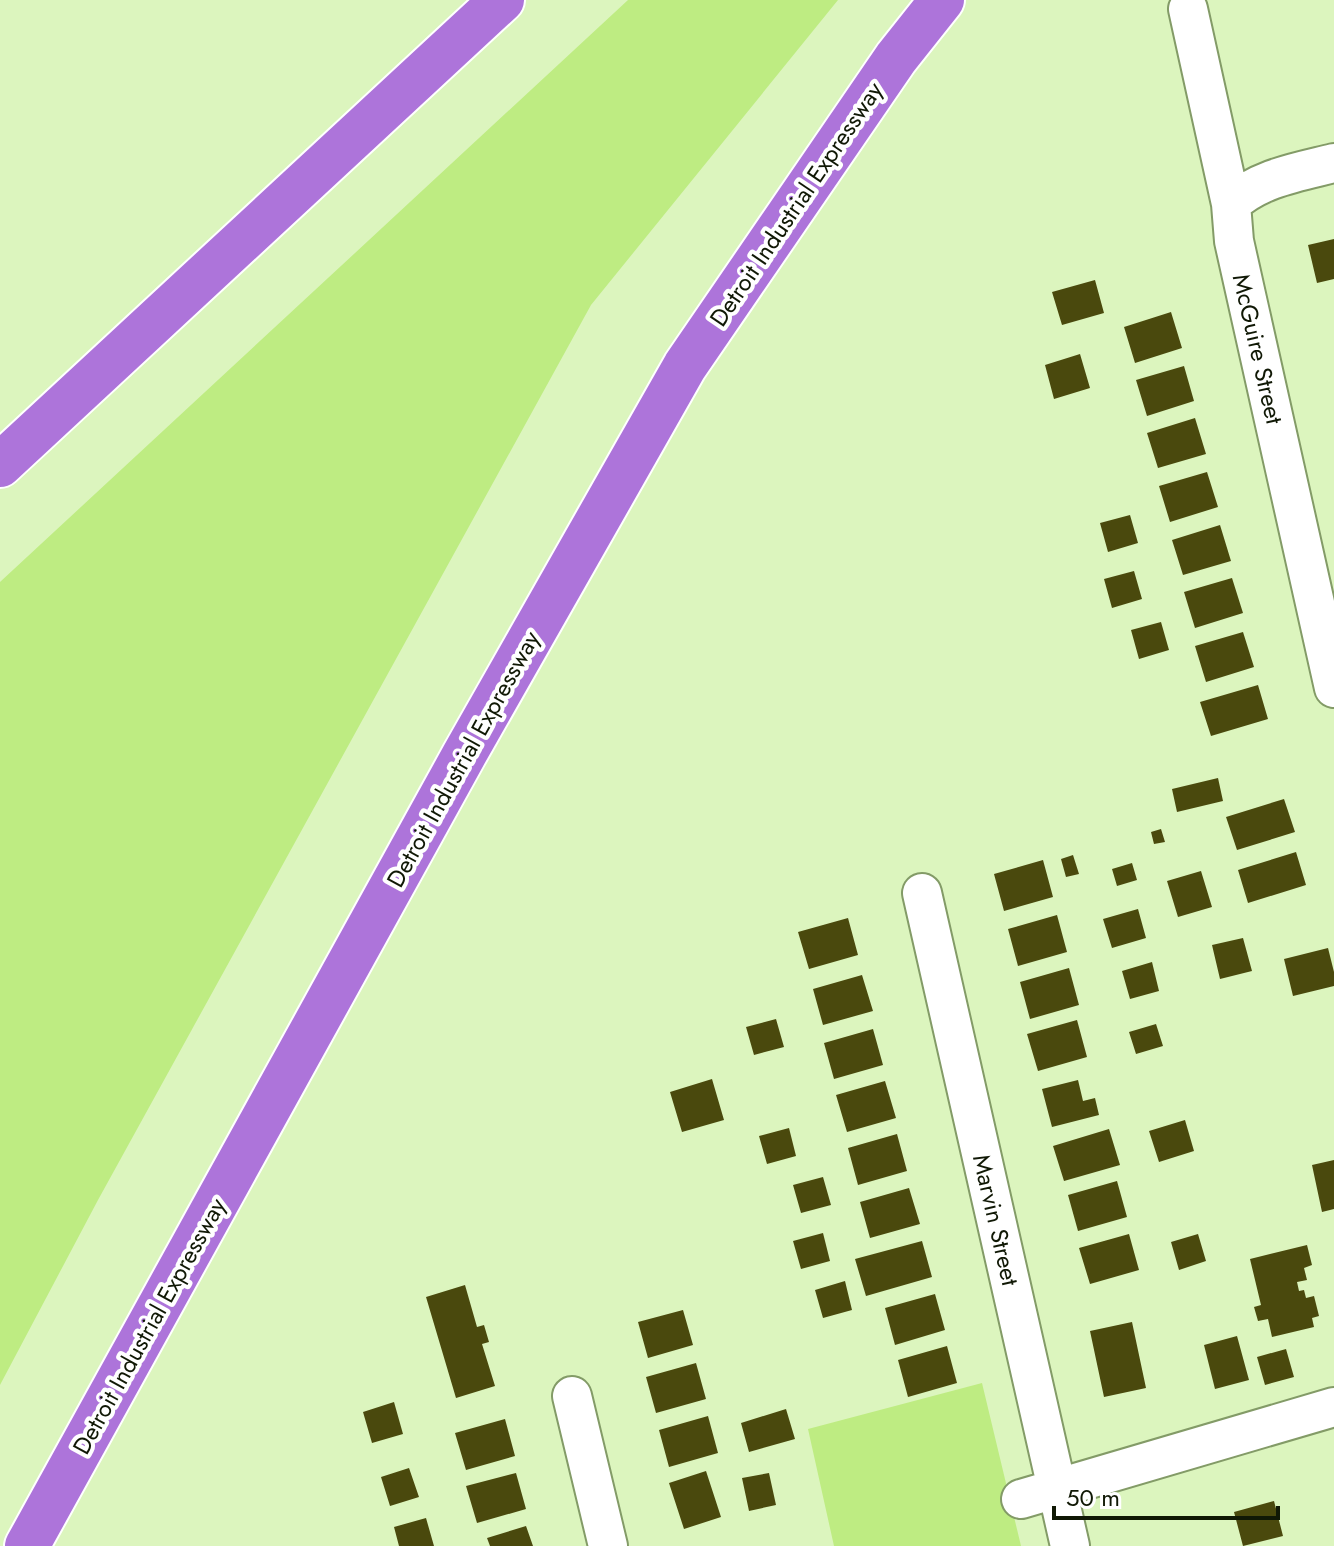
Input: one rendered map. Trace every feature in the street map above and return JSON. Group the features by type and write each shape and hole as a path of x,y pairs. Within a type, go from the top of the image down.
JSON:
{"highway":[{"path":"0,465 502,0"},
{"name":"Detroit Industrial Expressway","path":"27,1546 456,769 685,366 896,58 942,0"}],"street":[{"name":"McGuire Street","path":"1188,9 1231,204 1234,241 1334,688"},
{"path":"1231,204 1247,189 1282,176 1334,163"},
{"name":"Marvin Street","path":"922,893 1070,1546"},
{"path":"572,1396 608,1546"},
{"path":"1021,1499 1334,1407"}],"green space":[{"path":"628,0 838,0 591,305 98,1200 0,1385 0,582"},
{"path":"982,1383 1021,1546 834,1546 808,1429"}],"building":[{"path":"1334,239 1334,279 1317,283 1308,245"},
{"path":"1095,280 1104,313 1062,325 1052,292"},
{"path":"1171,312 1182,348 1135,363 1124,327"},
{"path":"1080,354 1090,388 1054,399 1045,365"},
{"path":"1184,366 1194,401 1147,416 1136,380"},
{"path":"1195,418 1206,454 1158,468 1147,433"},
{"path":"1207,472 1218,507 1170,522 1159,486"},
{"path":"1130,515 1138,543 1108,552 1100,523"},
{"path":"1220,525 1231,561 1183,575 1172,540"},
{"path":"1134,571 1142,599 1112,608 1104,579"},
{"path":"1232,578 1243,613 1195,628 1184,592"},
{"path":"1161,622 1169,650 1139,659 1131,630"},
{"path":"1243,632 1254,667 1206,682 1195,646"},
{"path":"1258,685 1268,719 1211,736 1200,702"},
{"path":"1218,778 1223,801 1177,812 1172,789"},
{"path":"1284,799 1295,832 1237,850 1226,817"},
{"path":"1161,829 1165,842 1154,844 1151,832"},
{"path":"1296,852 1306,885 1248,903 1238,870"},
{"path":"1073,855 1079,874 1066,877 1061,859"},
{"path":"1043,860 1053,897 1004,911 994,874"},
{"path":"1132,863 1137,880 1117,886 1112,869"},
{"path":"1201,871 1212,907 1178,917 1167,881"},
{"path":"1138,909 1146,938 1112,948 1103,919"},
{"path":"1057,915 1067,952 1018,966 1008,929"},
{"path":"848,918 858,955 809,969 798,932"},
{"path":"1243,938 1252,971 1220,979 1212,945"},
{"path":"1328,948 1334,986 1293,996 1284,959"},
{"path":"1152,962 1159,991 1130,999 1122,971"},
{"path":"1069,968 1079,1005 1030,1019 1020,982"},
{"path":"862,975 873,1011 823,1025 813,989"},
{"path":"776,1019 784,1047 754,1055 746,1027"},
{"path":"1077,1020 1087,1057 1038,1071 1027,1034"},
{"path":"1156,1024 1163,1046 1136,1054 1129,1032"},
{"path":"873,1029 883,1065 834,1079 824,1043"},
{"path":"712,1079 724,1120 682,1132 670,1092"},
{"path":"1078,1080 1083,1101 1095,1098 1099,1115 1052,1127 1042,1089"},
{"path":"885,1081 896,1118 847,1132 836,1095"},
{"path":"1185,1120 1194,1151 1159,1162 1149,1131"},
{"path":"789,1128 796,1156 767,1164 759,1136"},
{"path":"1109,1129 1120,1165 1064,1181 1053,1146"},
{"path":"897,1134 907,1171 858,1185 848,1148"},
{"path":"1334,1160 1334,1209 1322,1212 1312,1165"},
{"path":"823,1177 831,1205 801,1213 793,1185"},
{"path":"1117,1181 1127,1217 1078,1231 1068,1195"},
{"path":"909,1188 920,1224 870,1238 860,1202"},
{"path":"823,1233 830,1261 801,1269 793,1241"},
{"path":"1129,1234 1139,1270 1090,1284 1079,1248"},
{"path":"1198,1234 1206,1261 1179,1270 1171,1242"},
{"path":"922,1241 932,1277 866,1296 855,1259"},
{"path":"1307,1245 1312,1265 1304,1268 1307,1280 1297,1282 1299,1291 1304,1290 1306,1298 1314,1296 1319,1316 1312,1318 1314,1327 1272,1337 1268,1319 1258,1321 1254,1307 1261,1305 1250,1259"},
{"path":"845,1281 852,1310 823,1318 815,1290"},
{"path":"465,1285 477,1327 484,1325 489,1342 482,1344 495,1386 456,1398 426,1297"},
{"path":"935,1294 945,1330 895,1345 885,1308"},
{"path":"683,1310 693,1345 648,1358 638,1322"},
{"path":"1132,1322 1146,1388 1104,1397 1090,1331"},
{"path":"1237,1336 1249,1380 1215,1389 1204,1345"},
{"path":"947,1346 957,1383 908,1397 898,1360"},
{"path":"1286,1349 1294,1377 1265,1385 1257,1357"},
{"path":"696,1363 706,1399 656,1413 646,1377"},
{"path":"394,1402 403,1434 372,1443 363,1412"},
{"path":"786,1409 795,1439 749,1452 741,1423"},
{"path":"708,1416 718,1453 669,1467 659,1430"},
{"path":"505,1419 515,1456 466,1470 455,1433"},
{"path":"409,1468 419,1497 390,1506 381,1477"},
{"path":"706,1471 721,1517 684,1529 669,1483"},
{"path":"516,1473 526,1509 477,1523 466,1486"},
{"path":"769,1473 776,1505 749,1511 742,1478"},
{"path":"1274,1501 1283,1536 1243,1546 1234,1512"},
{"path":"426,1518 434,1546 399,1546 394,1527"},
{"path":"526,1526 533,1546 490,1546 487,1538"}]}
